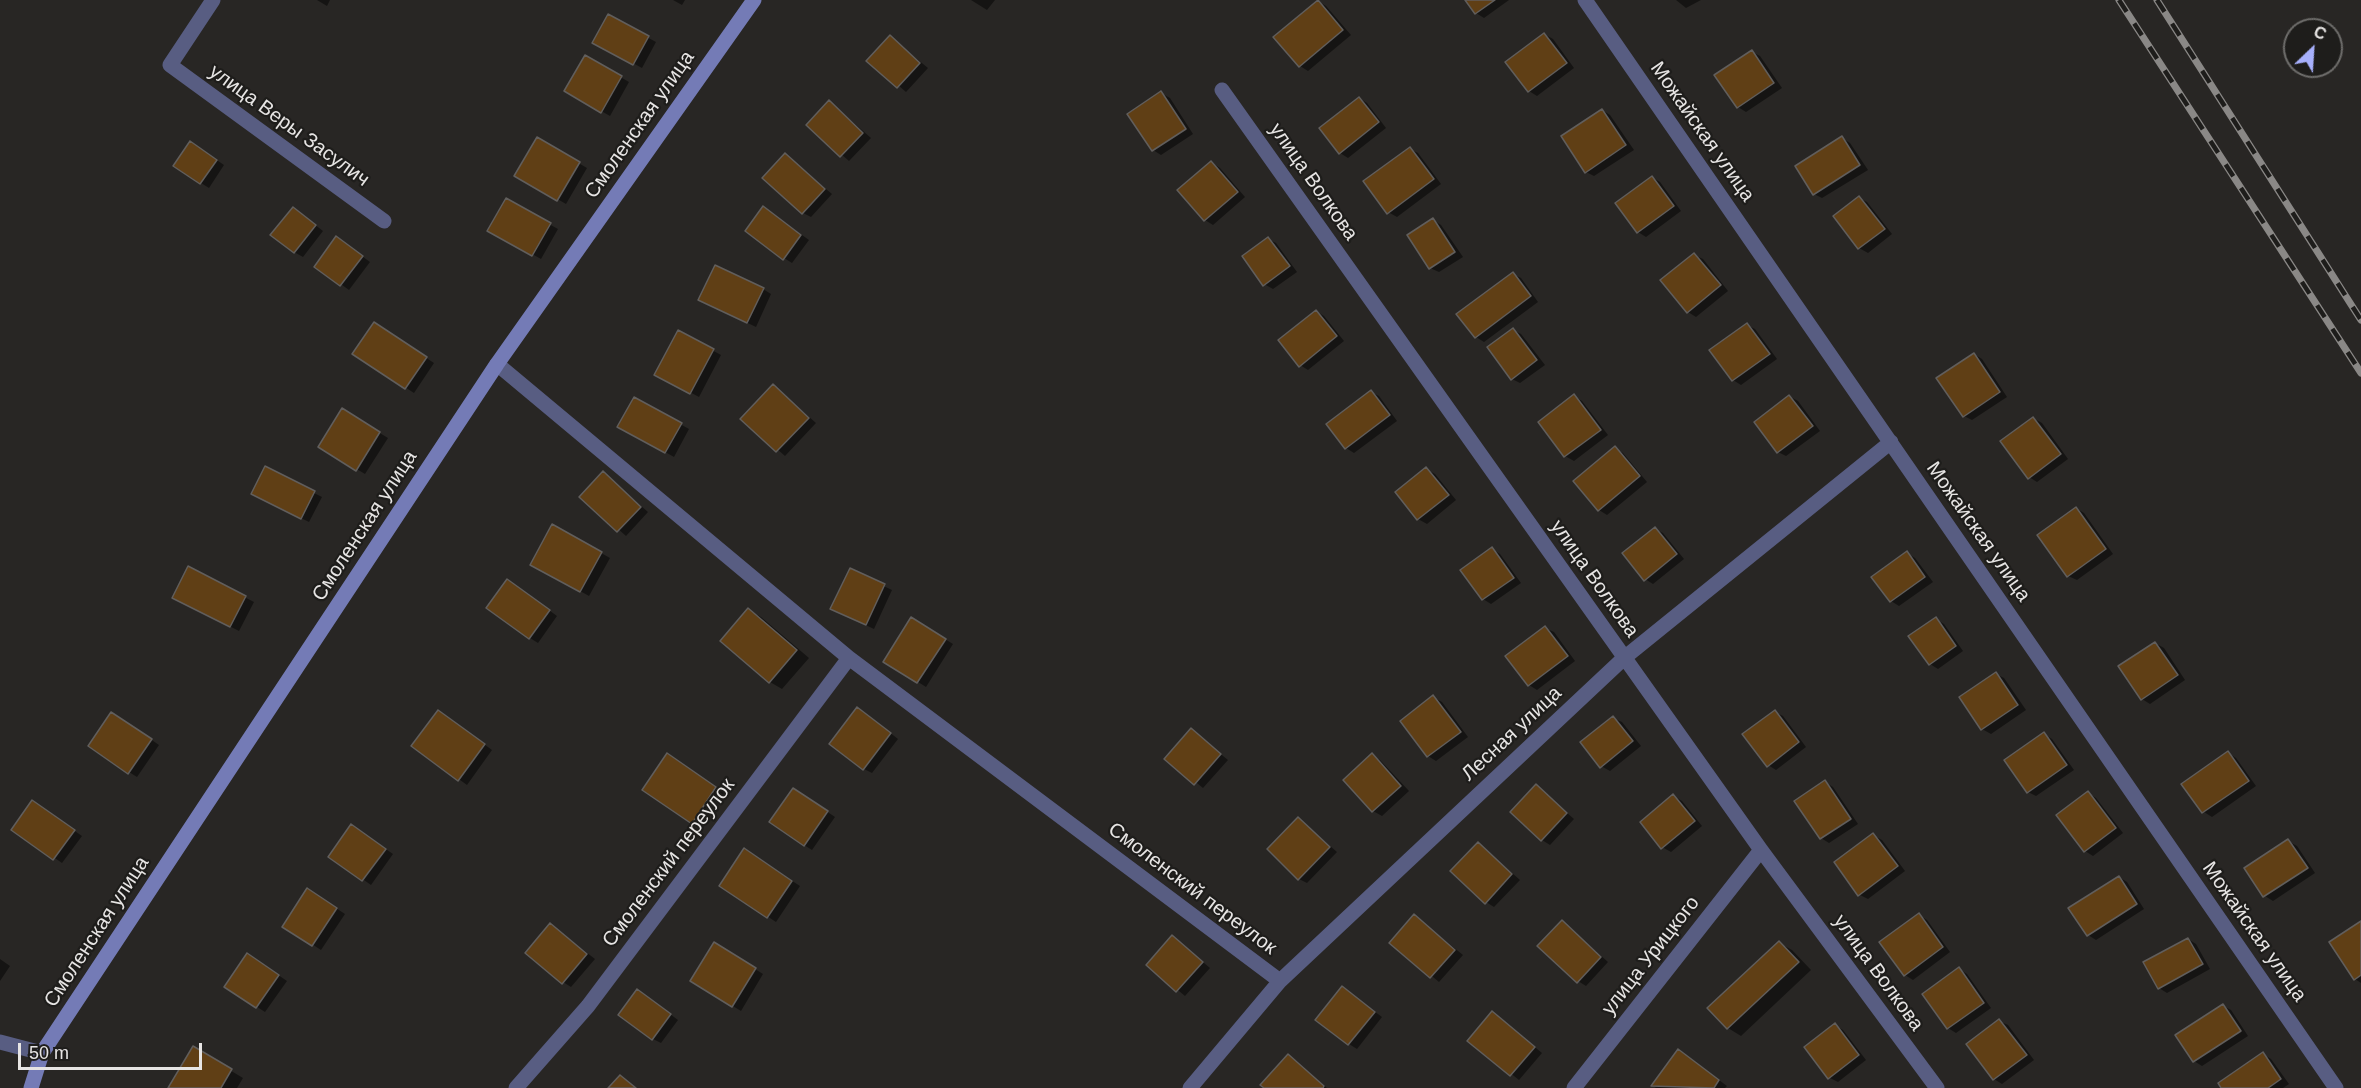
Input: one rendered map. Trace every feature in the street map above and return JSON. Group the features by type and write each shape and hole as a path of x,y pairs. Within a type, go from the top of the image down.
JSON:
{"street":[{"name":"улица Веры Засулич","path":"213,0 170,65 384,221"},
{"name":"Смоленская улица","path":"31,1088 42,1053 497,364 754,0"},
{"name":"Можайская улица","path":"1586,0 2336,1088"},
{"name":"улица Волкова","path":"1222,90 1761,850 1937,1088"},
{"name":"Смоленский переулок","path":"497,364 849,658 1280,981"},
{"name":"Лесная улица","path":"1190,1088 1280,981 1624,658 1891,442"},
{"name":"Смоленский переулок","path":"516,1088 588,1006 849,658"},
{"name":"улица Урицкого","path":"1574,1088 1761,850"},
{"path":"0,1042 42,1053"}],"building":[{"path":"1318,0 1343,30 1299,67 1273,37"},
{"path":"1465,0 1495,0 1475,14"},
{"path":"608,14 649,36 633,65 592,43"},
{"path":"1544,33 1567,63 1528,92 1505,62"},
{"path":"890,35 920,63 897,88 866,61"},
{"path":"1752,50 1774,83 1737,108 1714,75"},
{"path":"585,55 622,76 601,113 564,91"},
{"path":"1161,91 1186,129 1152,151 1127,114"},
{"path":"1359,97 1379,122 1339,154 1319,128"},
{"path":"829,100 863,133 840,157 806,125"},
{"path":"1602,109 1626,145 1585,173 1561,136"},
{"path":"1842,136 1860,165 1813,195 1795,166"},
{"path":"537,137 580,162 557,201 514,176"},
{"path":"190,141 217,160 200,184 173,166"},
{"path":"1410,147 1434,179 1387,214 1363,181"},
{"path":"785,153 825,189 802,214 762,178"},
{"path":"1211,161 1238,192 1204,221 1177,190"},
{"path":"1652,176 1674,206 1637,233 1615,203"},
{"path":"1859,196 1885,229 1858,249 1833,216"},
{"path":"506,198 551,223 532,256 487,231"},
{"path":"763,206 801,235 783,260 745,231"},
{"path":"293,207 316,225 294,253 270,235"},
{"path":"1433,218 1455,252 1429,269 1407,235"},
{"path":"336,236 363,256 340,286 314,267"},
{"path":"1268,237 1290,266 1263,286 1242,256"},
{"path":"1694,253 1721,285 1687,313 1660,280"},
{"path":"715,265 764,288 747,323 698,300"},
{"path":"1513,272 1531,296 1475,338 1456,314"},
{"path":"1316,310 1337,336 1299,367 1278,340"},
{"path":"374,322 427,357 405,389 352,354"},
{"path":"1747,323 1770,354 1732,381 1709,350"},
{"path":"1513,328 1537,360 1511,380 1487,347"},
{"path":"678,330 714,349 690,394 654,375"},
{"path":"1974,353 2000,392 1963,417 1936,378"},
{"path":"773,384 809,418 776,452 740,419"},
{"path":"1371,390 1390,415 1345,449 1326,424"},
{"path":"1574,394 1601,430 1564,457 1538,422"},
{"path":"1789,395 1813,426 1777,453 1754,422"},
{"path":"634,397 682,423 665,453 617,427"},
{"path":"342,408 380,432 356,471 318,447"},
{"path":"2033,417 2061,454 2028,479 2000,441"},
{"path":"1615,446 1640,476 1598,511 1573,481"},
{"path":"265,466 315,491 301,519 251,494"},
{"path":"1426,467 1449,495 1417,520 1395,492"},
{"path":"603,471 641,507 617,532 579,497"},
{"path":"2076,507 2106,549 2067,577 2037,535"},
{"path":"552,524 602,552 580,592 530,565"},
{"path":"1655,527 1677,554 1644,581 1622,553"},
{"path":"1492,547 1514,578 1482,600 1460,570"},
{"path":"1907,551 1925,577 1890,602 1871,577"},
{"path":"188,566 246,596 230,627 172,598"},
{"path":"850,568 885,584 866,625 830,609"},
{"path":"507,579 550,610 529,639 486,608"},
{"path":"748,608 797,650 769,683 720,641"},
{"path":"911,617 946,639 917,683 883,662"},
{"path":"1936,617 1956,646 1929,665 1908,636"},
{"path":"1545,626 1568,656 1528,686 1505,656"},
{"path":"2155,642 2178,675 2141,700 2118,666"},
{"path":"1996,672 2018,705 1981,730 1959,697"},
{"path":"1433,695 1461,732 1427,757 1400,721"},
{"path":"857,707 891,733 863,770 829,744"},
{"path":"438,710 485,744 458,781 411,746"},
{"path":"1775,710 1799,742 1767,767 1742,734"},
{"path":"111,712 152,739 128,774 88,746"},
{"path":"1613,716 1633,741 1600,768 1580,742"},
{"path":"1191,728 1221,754 1194,785 1164,759"},
{"path":"2044,732 2067,765 2027,793 2004,760"},
{"path":"2228,751 2249,781 2202,813 2181,784"},
{"path":"667,753 716,787 692,824 642,790"},
{"path":"1372,753 1401,786 1372,812 1343,780"},
{"path":"1825,780 1851,819 1820,839 1794,801"},
{"path":"1536,784 1567,813 1541,841 1510,812"},
{"path":"793,788 828,811 804,846 769,822"},
{"path":"2088,791 2116,828 2084,852 2056,815"},
{"path":"1673,794 1695,821 1661,849 1640,822"},
{"path":"32,800 75,830 53,860 11,830"},
{"path":"1298,817 1330,847 1298,880 1267,849"},
{"path":"351,824 386,849 362,881 328,857"},
{"path":"1873,833 1898,866 1858,896 1834,862"},
{"path":"2288,839 2308,868 2263,897 2244,868"},
{"path":"1478,842 1512,874 1485,904 1450,871"},
{"path":"744,848 792,881 767,918 719,886"},
{"path":"2119,876 2137,904 2087,936 2068,908"},
{"path":"307,888 337,908 312,946 282,927"},
{"path":"1919,913 1943,947 1904,976 1879,942"},
{"path":"1414,914 1455,950 1430,978 1389,943"},
{"path":"1562,920 1601,957 1577,983 1537,946"},
{"path":"2361,921 2361,975 2354,980 2329,942"},
{"path":"550,923 587,954 562,984 525,953"},
{"path":"1172,935 1203,962 1176,992 1146,965"},
{"path":"2188,938 2203,964 2158,989 2143,962"},
{"path":"1779,941 1799,962 1727,1029 1707,1008"},
{"path":"714,942 756,968 732,1007 690,981"},
{"path":"247,953 279,975 256,1008 224,987"},
{"path":"1959,967 1984,1003 1947,1029 1922,994"},
{"path":"1342,986 1375,1012 1348,1045 1315,1020"},
{"path":"637,989 671,1014 652,1040 618,1015"},
{"path":"2223,1004 2241,1031 2193,1062 2175,1035"},
{"path":"1492,1011 1535,1047 1510,1076 1467,1041"},
{"path":"1999,1019 2027,1055 1993,1080 1966,1044"},
{"path":"1835,1023 1859,1055 1828,1079 1804,1047"},
{"path":"193,1046 232,1069 221,1088 168,1088"},
{"path":"1678,1049 1719,1080 1714,1088 1651,1086"},
{"path":"2263,1052 2281,1079 2268,1088 2221,1088 2218,1083"},
{"path":"1288,1054 1324,1086 1323,1088 1264,1088 1260,1085"},
{"path":"620,1075 636,1088 608,1088"}],"railway":[{"path":"2119,0 2361,373"},
{"path":"2157,0 2361,320"}]}
